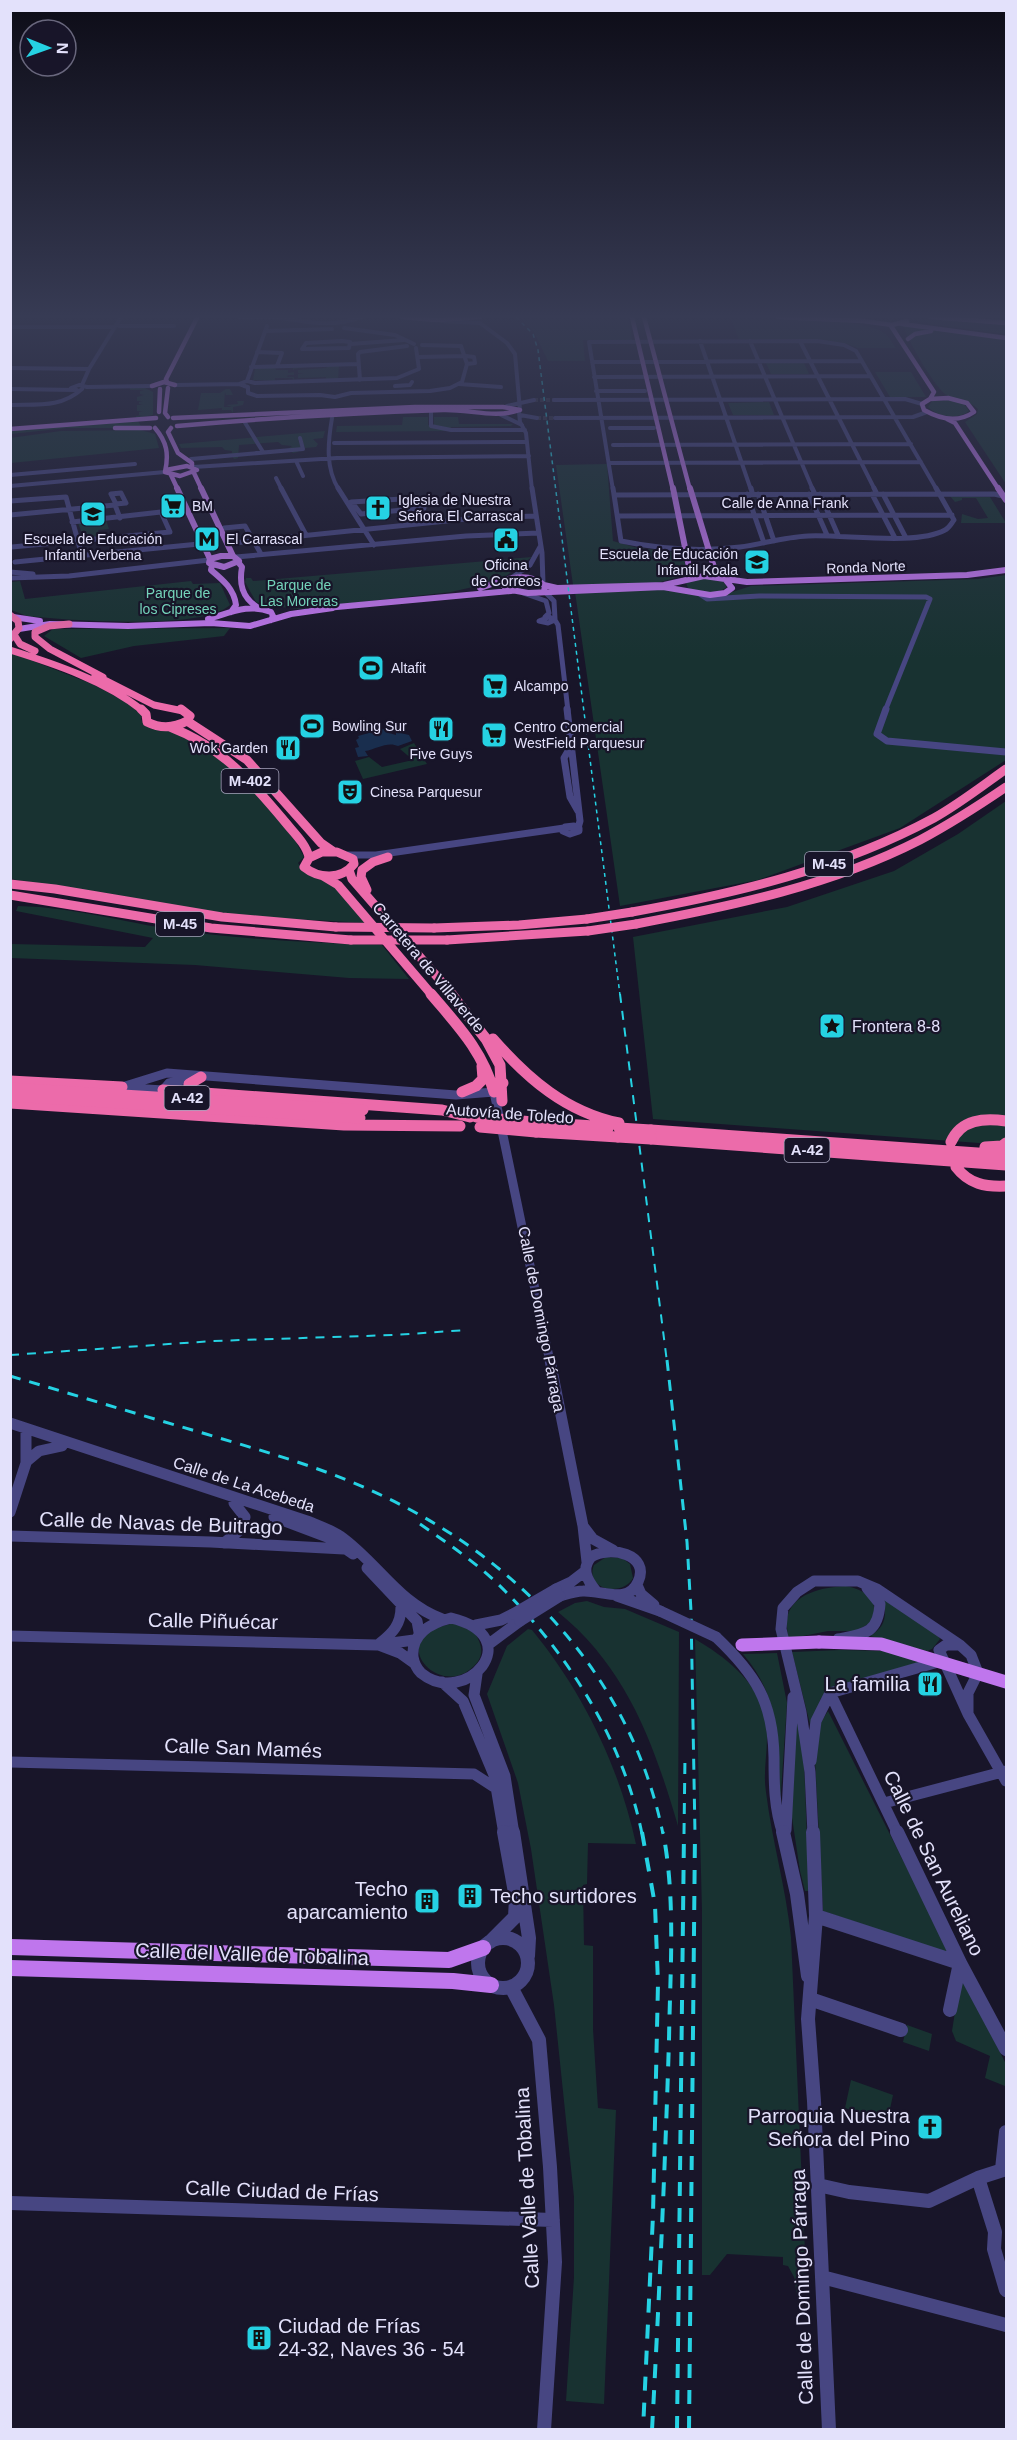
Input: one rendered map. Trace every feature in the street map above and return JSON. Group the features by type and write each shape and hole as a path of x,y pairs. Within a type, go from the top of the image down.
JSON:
{"highway":[{"path":"12,616 18,623 15,635 20,644 112,682"},
{"path":"10,650 82,677 139,707 147,716 150,724 170,727 190,717 187,712 154,705 46,646 34,637 35,632 40,629 69,624"},
{"path":"147,716 155,711 168,708"},
{"name":"M-402","path":"187,720 244,757 319,841 334,852 348,855"},
{"name":"M-402","path":"170,727 195,738 231,760 302,843 309,857 305,862 306,868 323,876"},
{"name":"M-45","path":"10,884 55,889 222,917 336,927 434,928 519,925 587,919 725,895 804,874 896,837 935,817 1006,769"},
{"name":"M-45","path":"10,895 153,920 241,932 351,940 447,940 588,931 739,905 847,872 930,836 1006,788"},
{"path":"309,857 334,852"},
{"name":"Carretera de Villaverde","path":"348,855 353,859 352,879 455,998 495,1053 503,1083 499,1106"},
{"path":"374,904 361,877 361,872 370,863 388,857"},
{"path":"323,876 335,875 351,868"},
{"name":"Carretera de Villaverde","path":"323,876 336,883 459,1026 487,1067 494,1092"},
{"path":"10,903 153,920"},
{"path":"455,998 516,1065 538,1084 588,1115 619,1129"},
{"path":"465,1094 483,1079 484,1071 479,1056"},
{"path":"194,1091 189,1088 189,1084 201,1077"},
{"path":"10,1081 122,1087"},
{"path":"494,1092 503,1083"},
{"name":"Autovía de Toledo","path":"10,1088 361,1114 460,1126 476,1120"},
{"path":"164,1090 433,1109 476,1120"},
{"name":"Autovía de Toledo","path":"10,1096 476,1120 535,1127 619,1129 1006,1165"},
{"path":"10,1103 344,1125 460,1126"},
{"path":"951,1143 960,1128 981,1120 1006,1121"},
{"path":"981,1120 1001,1124 1006,1128"},
{"name":"Autovía de Toledo","path":"651,1132 903,1146 1006,1155"},
{"path":"903,1146 994,1147 1006,1143"},
{"path":"956,1167 962,1177 972,1183 1006,1186"}],"main road":[{"path":"16,431 44,431"},
{"path":"10,436 31,431"},
{"path":"156,431 161,435 169,454 165,466 167,472 210,562 211,570 228,583 236,598 237,605 226,620 231,624"},
{"path":"169,431 178,453 192,463 242,567 240,586 248,602 273,615 271,620"},
{"path":"659,431 680,516 691,577"},
{"path":"674,431 717,577"},
{"path":"960,431 1005,496"},
{"path":"965,431 1005,496"},
{"path":"167,472 174,466 194,469"},
{"path":"167,472 194,469"},
{"path":"210,562 220,556 237,559"},
{"path":"210,562 229,566 237,559"},
{"name":"Ronda Norte","path":"544,586 559,588 664,585 681,582 691,577 717,577 747,582 1006,572"},
{"name":"Ronda Norte","path":"544,586 553,594 663,587 683,589 701,595 718,594 748,585 967,578 1006,572"},
{"path":"425,598 474,590 508,580 529,578 544,586"},
{"path":"725,579 732,585 730,590"},
{"path":"508,580 504,586 517,592"},
{"path":"681,582 683,589"},
{"path":"15,635 47,624 252,626 288,615 333,608 496,591 517,592 544,586"},
{"path":"12,616 46,621 129,623 204,620 245,608 333,608"},
{"path":"742,1645 819,1642 881,1644 1006,1682"},
{"name":"Calle del Valle de Tobalina","path":"10,1947 449,1960 486,1945"},
{"name":"Calle del Valle de Tobalina","path":"10,1968 453,1981 491,1985"}],"street":[{"path":"250,431 263,452"},
{"path":"329,431 327,448 333,481 374,545"},
{"path":"525,431 544,586"},
{"path":"603,431 621,541 649,547 708,550 827,535 906,538 943,531 954,520 903,431"},
{"path":"731,431 764,543"},
{"path":"789,431 815,493 830,515 838,535"},
{"path":"846,431 877,493 906,538"},
{"path":"191,459 303,448 300,438"},
{"path":"431,442 432,457"},
{"path":"334,443 527,442"},
{"path":"613,445 911,444"},
{"path":"194,469 328,459 529,456"},
{"path":"609,463 921,462"},
{"path":"297,463 303,476"},
{"path":"10,476 137,464"},
{"path":"10,486 167,472"},
{"path":"105,478 111,494"},
{"path":"276,478 306,535"},
{"path":"939,493 999,490"},
{"path":"750,493 815,493"},
{"path":"815,493 819,515 827,535"},
{"path":"877,493 883,515 895,538"},
{"path":"614,494 939,493 1005,496"},
{"path":"758,494 774,541"},
{"path":"10,501 66,497 82,556"},
{"path":"346,502 353,504 419,498"},
{"path":"353,504 361,514 424,508"},
{"path":"10,515 115,505 120,518"},
{"path":"416,509 426,523"},
{"path":"19,576 11,545 170,532 161,512 72,522"},
{"name":"Calle de Anna Frank","path":"618,516 952,515"},
{"path":"233,543 426,523 535,516"},
{"path":"225,528 245,526 261,554"},
{"path":"237,559 477,535 538,533"},
{"path":"160,534 164,543 174,542 176,547"},
{"path":"15,562 199,544"},
{"path":"508,580 530,565 540,547"},
{"path":"66,557 70,576"},
{"path":"15,562 10,572 29,580 210,562"},
{"path":"19,576 70,576"},
{"path":"517,592 546,601 549,613 547,620 556,622"},
{"path":"348,855 376,855 546,832 579,832 579,814 553,594"},
{"path":"701,595 707,599 759,596 892,595 930,599 900,670 877,734 887,741 1006,752"},
{"path":"351,868 388,857 566,831"},
{"path":"122,1087 167,1073 440,1093 494,1092"},
{"path":"146,1089 165,1077 182,1074"},
{"path":"122,1087 164,1090 170,1083 201,1077"},
{"name":"Calle de Domingo Párraga","path":"494,1092 499,1106 583,1526 585,1567"},
{"path":"465,1094 499,1106"},
{"name":"Calle de La Acebeda","path":"10,1423 310,1522 339,1535 364,1556 406,1600 442,1619"},
{"name":"Calle de La Acebeda","path":"10,1428 150,1477 234,1503 330,1538 359,1559 417,1621 416,1636"},
{"path":"10,1512 27,1461 29,1445 26,1433"},
{"path":"27,1461 39,1451 62,1446"},
{"path":"224,1543 240,1530 245,1517 234,1503"},
{"path":"583,1526 593,1539 613,1551 631,1557 637,1563 640,1570 637,1585 641,1594 660,1611"},
{"name":"Calle de Navas de Buitrago","path":"10,1536 347,1549"},
{"path":"489,1644 516,1618 558,1593 598,1553 613,1551"},
{"path":"585,1567 587,1582 596,1591"},
{"path":"793,1684 781,1629 783,1608 797,1592 814,1581 858,1581 877,1590 971,1655 978,1673 968,1693 968,1714"},
{"path":"819,1642 864,1634 876,1626 880,1617 880,1604 858,1581"},
{"path":"615,1596 624,1595 637,1585"},
{"path":"558,1593 596,1591 633,1600 716,1637 742,1645"},
{"path":"377,1645 398,1627 402,1618 402,1606"},
{"path":"476,1625 516,1618"},
{"path":"414,1663 412,1652 416,1636 429,1624 442,1619 460,1619 476,1625 489,1644 487,1660 477,1674 474,1695 505,1776 529,1938 528,1966 524,1978 511,1986 500,1988 491,1985 484,1980 477,1967 478,1958 486,1945 515,1917 516,1899 497,1789 488,1760 463,1701 442,1682"},
{"name":"Calle Piñuécar","path":"10,1636 377,1645 416,1636"},
{"name":"Calle de Domingo Párraga","path":"716,1637 754,1677 766,1700 774,1726 773,1786 777,1813 787,1845"},
{"path":"377,1645 400,1653 414,1663 425,1676 442,1682 461,1681 477,1674"},
{"path":"884,1803 1004,1774 968,1714 943,1663 939,1650 946,1645 960,1646"},
{"path":"810,1772 816,1721 830,1693 943,1663"},
{"name":"Calle de Domingo Párraga","path":"793,1684 801,1712 810,1772 816,1916 808,2019 829,2430"},
{"name":"Calle de Domingo Párraga","path":"793,1684 792,1742 785,1813 787,1845 804,1944 810,1999"},
{"name":"Calle de San Aureliano","path":"830,1693 960,1964 1006,2049"},
{"path":"488,1760 474,1774 497,1789"},
{"name":"Calle San Mamés","path":"10,1762 474,1774"},
{"path":"816,1916 960,1964 950,2010"},
{"path":"486,1945 505,1938 524,1948 528,1956"},
{"name":"Calle Valle de Tobalina","path":"511,1986 539,2040 553,2220 554,2289 544,2430"},
{"path":"810,1999 901,2030"},
{"path":"818,2185 849,2192 929,2201 978,2178 1004,2169 1006,2132"},
{"path":"978,2178 1001,2234 994,2250 1006,2290"},
{"name":"Calle Ciudad de Frías","path":"10,2203 230,2212 553,2220"},
{"path":"822,2277 1006,2325"}],"green space":[{"path":"11,431 40,431 11,434"},
{"path":"61,431 144,431 155,434 159,448 11,463 10,438"},
{"path":"325,431 323,438 313,439 318,444 316,447 305,448 301,439 298,440 301,447 298,452 293,453 288,449 292,446 278,442 239,445 238,458 234,459 232,456 210,456 232,453 222,447 181,448 179,444"},
{"path":"336,431 446,431 446,431"},
{"path":"971,431 1006,431 1006,484"},
{"path":"607,464 613,541 638,548 682,553 688,574 657,583 573,585 556,465"},
{"path":"950,496 990,497 1006,523 961,523 962,514 978,519 988,518 976,498 962,498 955,502"},
{"path":"106,520 109,529 98,530 101,538 84,539 78,523"},
{"name":"Parque de Las Moreras","path":"532,557 499,581 451,592 298,609 256,602 245,582 246,578 251,578 253,581"},
{"path":"1006,575 1006,760 900,828 758,880 620,906 575,592 665,589 729,593 751,586 978,579"},
{"path":"696,578 722,580 727,587 723,590 708,592 688,588 686,583"},
{"name":"Parque de los Cipreses","path":"20,581 25,599 191,581 193,584 220,583 230,605 215,613 164,621 72,620 27,616 11,610 10,582"},
{"path":"230,628 224,636 134,646 81,658 44,636 53,629"},
{"path":"10,652 92,684 130,704 142,715 144,725 176,731 225,758 296,842 304,857 298,863 305,872 333,885 366,923 241,916 11,879"},
{"path":"414,743 427,764 363,779 355,761 369,757 382,767 413,760 400,749"},
{"path":"1006,801 1006,1145 653,1119 633,937 787,907 894,871 958,834"},
{"path":"18,906 83,913 214,935 382,945 409,979 349,978 195,965 11,958 11,944 145,947 153,938 16,911"},
{"path":"606,1557 622,1558 630,1564 633,1578 628,1584 613,1589 599,1585 594,1580 592,1573 594,1565"},
{"path":"846,1586 868,1596 874,1606 875,1620 856,1631 828,1631 788,1639 787,1619 795,1603 802,1597 819,1590"},
{"path":"883,1598 938,1636 940,1639 932,1649 927,1651 870,1636 879,1629 884,1620"},
{"path":"587,1601 604,1607 625,1609 679,1632 678,1826 659,1766 635,1709 602,1658 582,1634 558,1612 575,1603"},
{"path":"457,1624 475,1633 481,1654 474,1666 461,1674 449,1677 437,1674 427,1667 418,1648 422,1638 432,1629"},
{"path":"528,1629 532,1630 567,1679 597,1731 620,1786 636,1844 588,1843 587,1884 583,1885 584,1945 593,1946 593,2029 598,2108 616,2110 604,2404 566,2401 574,2277 574,2197 554,2005 531,1849 518,1783 487,1694 507,1646"},
{"path":"695,1639 722,1657 745,1679 754,1691 766,1720 765,1785 791,1937 807,2297 797,2295 794,2277 788,2266 783,2265 783,2257 727,2254 710,2275 702,2275 702,1911"},
{"path":"886,1651 926,1664 821,1698 812,1724 810,1724 792,1652"},
{"path":"777,1653 787,1703 780,1807 778,1746 772,1708 756,1671 743,1654"},
{"path":"828,1711 950,1954 823,1911 815,1760 819,1725"},
{"path":"797,1717 804,1762 809,1891 805,1891 800,1871 791,1811"},
{"path":"960,1980 963,1980 1006,2064 1005,2086 985,2078 990,2056 956,2041 952,2031"},
{"path":"907,2025 932,2034 929,2051 903,2042"},
{"path":"851,2080 893,2095 887,2123 845,2108"}],"water":[{"path":"387,728 389,733 409,735 412,741 398,746 390,744 365,751 368,756 358,757 355,748 359,747 356,740 358,736"}],"railway":[{"path":"548,431 620,995"},
{"path":"620,994 667,1362"},
{"path":"10,1355 213,1341 394,1335 466,1330"},
{"path":"667,1360 687,1542 691,1611 695,1833"},
{"path":"10,1376 274,1454 341,1478 385,1497 436,1524 483,1556 526,1592 564,1633 598,1678 626,1726 648,1778 663,1834"},
{"path":"420,1524 465,1556 496,1582 552,1644 591,1703 608,1735 634,1800 642,1834"},
{"path":"684,1834 685,1755"},
{"path":"642,1832 655,1905 658,1983 653,2215 643,2430"},
{"path":"652,2430 664,2186 671,1962 670,1883 663,1832"},
{"path":"677,2430 684,1832"},
{"path":"689,2430 695,1833"}],"place":[{"name":"BM","path":"173,506"},
{"name":"Iglesia de Nuestra Señora El Carrascal","path":"378,508"},
{"name":"Escuela de Educación Infantil Verbena","path":"93,514"},
{"name":"El Carrascal","path":"207,539"},
{"name":"Oficina de Correos","path":"506,540"},
{"name":"Escuela de Educación Infantil Koala","path":"757,562"},
{"name":"Altafit","path":"371,668"},
{"name":"Alcampo","path":"495,686"},
{"name":"Bowling Sur","path":"312,726"},
{"name":"Five Guys","path":"441,729"},
{"name":"Centro Comercial WestField Parquesur","path":"494,735"},
{"name":"Wok Garden","path":"288,748"},
{"name":"Cinesa Parquesur","path":"350,792"},
{"name":"Frontera 8-8","path":"832,1026"},
{"name":"La familia","path":"930,1684"},
{"name":"Techo surtidores","path":"470,1896"},
{"name":"Techo aparcamiento","path":"427,1901"},
{"name":"Parroquia Nuestra Señora del Pino","path":"930,2127"},
{"name":"Ciudad de Frías 24-32, Naves 36 - 54","path":"259,2338"}]}
